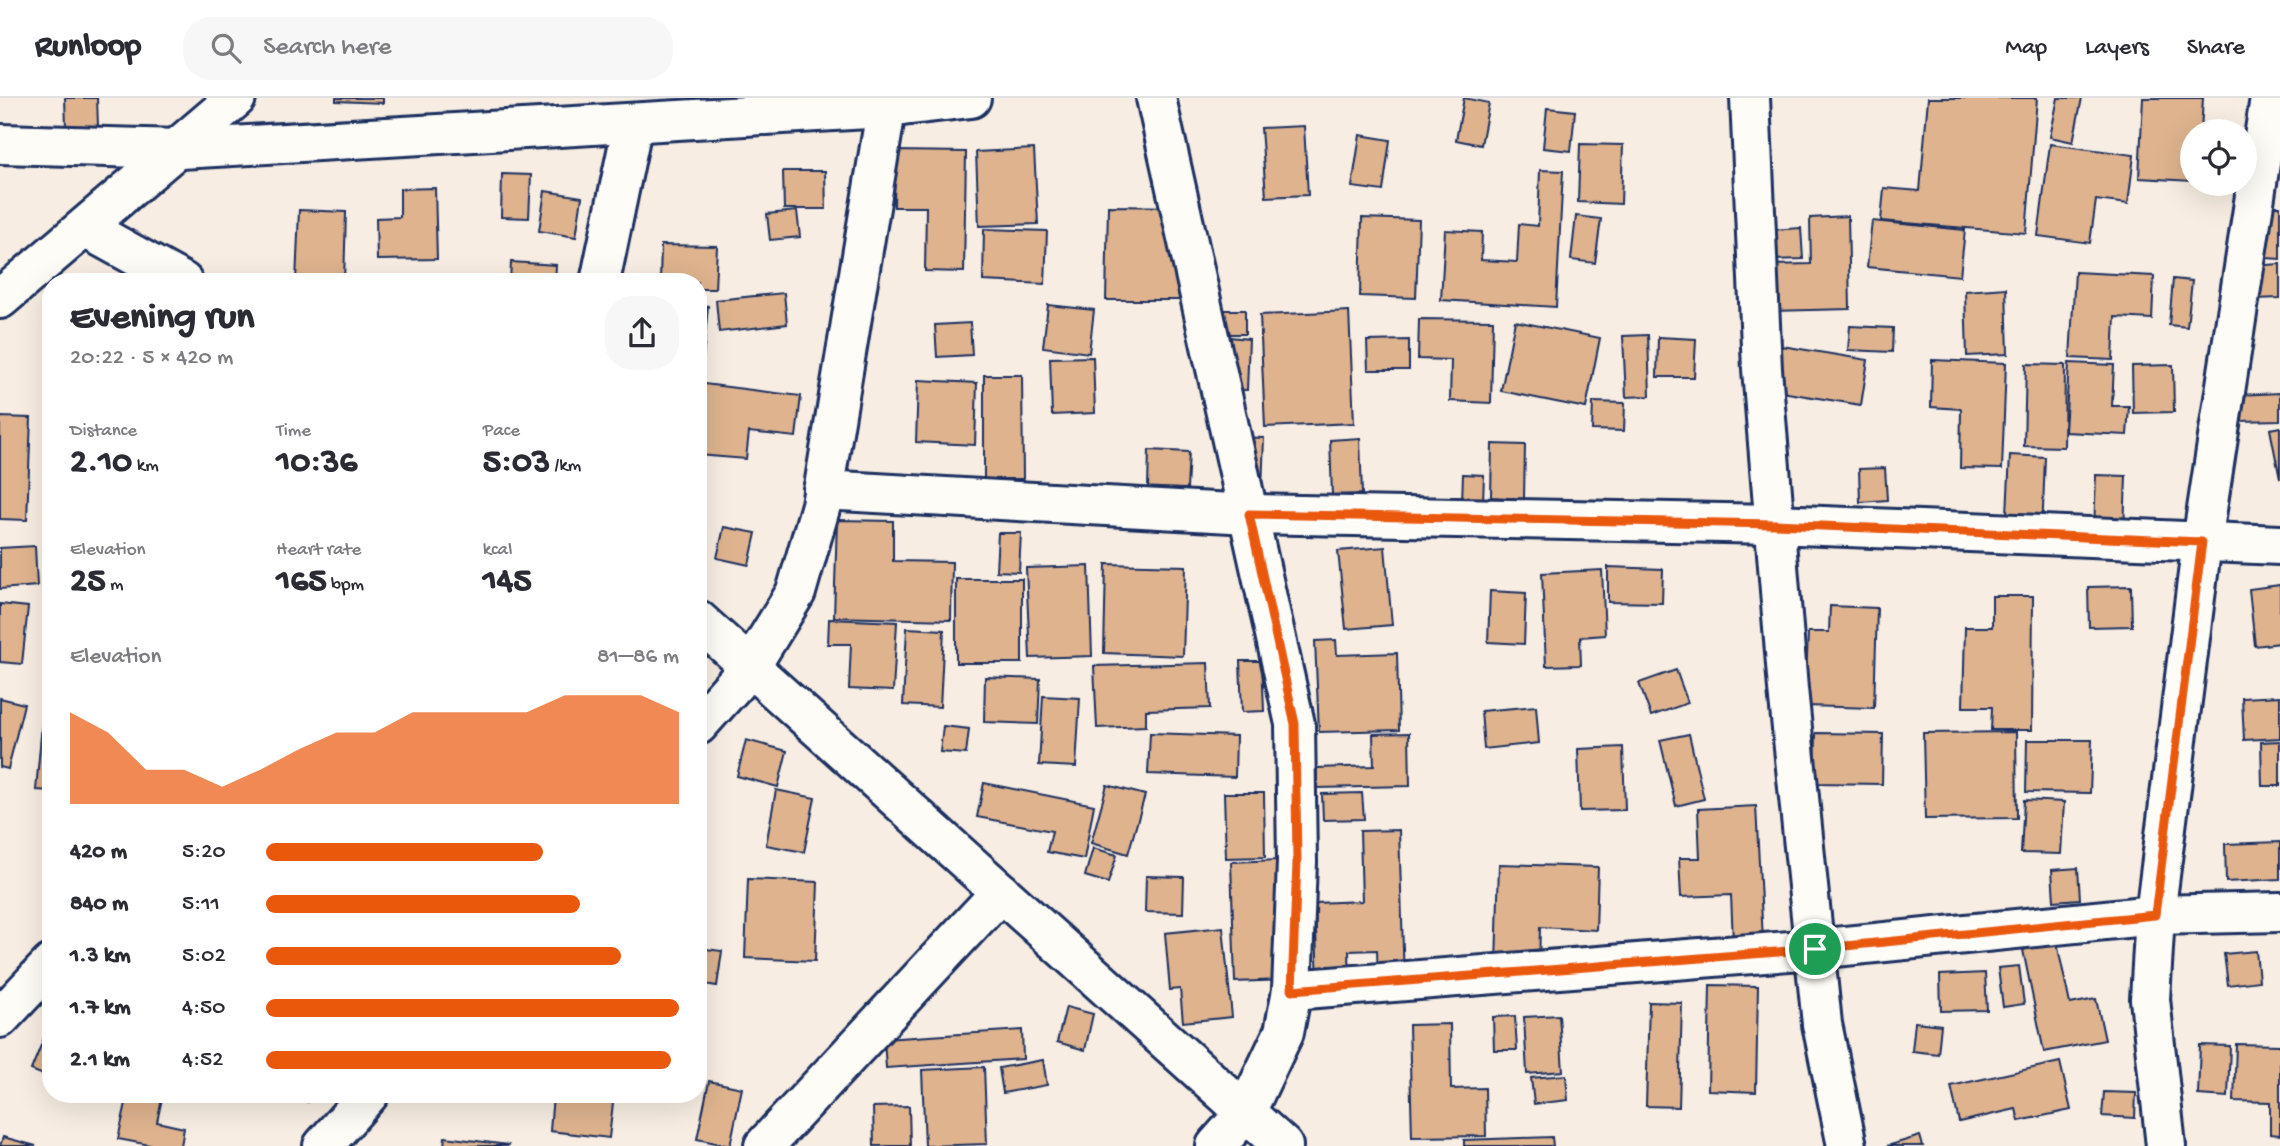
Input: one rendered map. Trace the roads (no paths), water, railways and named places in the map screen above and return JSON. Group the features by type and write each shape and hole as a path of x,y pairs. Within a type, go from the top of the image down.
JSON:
{"street":[{"path":"0,299 180,149 236,98"},
{"path":"0,144 180,149 633,122 971,98"},
{"path":"1156,98 1295,724 1297,862 1292,990 1284,1032 1246,1112 1216,1146"},
{"path":"1750,98 1762,369 1775,524 1822,1024 1847,1146"},
{"path":"2166,1146 2150,999 2155,915 2202,542 2270,98"},
{"path":"707,715 750,667 796,592 823,490 887,103"},
{"path":"602,273 633,122"},
{"path":"85,228 167,273"},
{"path":"823,490 1249,514 1775,524 2280,545"},
{"path":"707,628 1283,1146"},
{"path":"764,1146 1001,892"},
{"path":"1292,990 1815,949 2155,915 2280,912"},
{"path":"0,1018 42,974"},
{"path":"323,1146 361,1103"}]}
